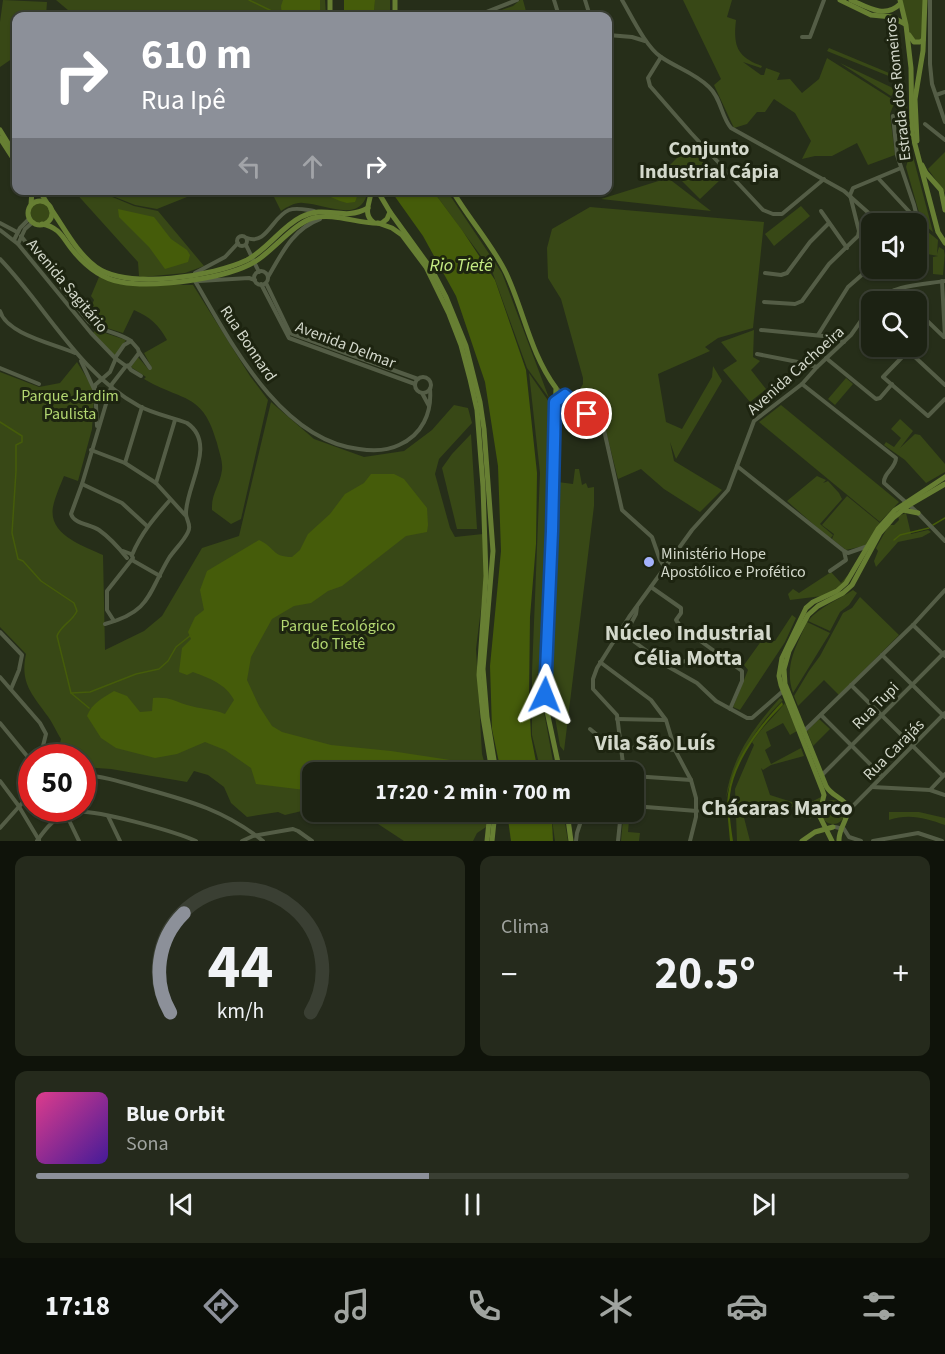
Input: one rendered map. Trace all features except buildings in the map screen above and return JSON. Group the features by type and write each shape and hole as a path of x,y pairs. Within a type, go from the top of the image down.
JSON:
{"main road":[{"path":"840,0 871,15 892,17 906,25 912,40 918,43 923,40"},
{"path":"851,0 885,12 893,9 900,2"},
{"name":"Estrada dos Romeiros","path":"928,0 915,99 918,147 924,170 941,190 945,210"},
{"name":"Estrada dos Romeiros","path":"900,2 906,25 911,68 912,133 915,150 936,228 945,241"},
{"path":"892,17 893,9"},
{"path":"0,130 12,150"},
{"path":"0,138 12,157"},
{"path":"32,195 29,210 31,220 55,228 96,273 110,279 137,284 192,279 240,269 251,264 303,223 315,217 376,223 392,228 402,235 426,267 449,314 461,345 477,410 483,486 486,584 479,666 483,717 492,762"},
{"path":"42,195 80,251 102,270 122,278 133,279 192,279 248,260 294,221 317,212 351,215 374,202 385,203"},
{"path":"370,195 368,217 376,223"},
{"path":"380,195 432,270 450,307 466,346 484,429 493,551 483,669 493,762"},
{"path":"455,195 504,269 534,351 556,388 545,702 557,762"},
{"path":"943,201 935,200 933,205 945,241"},
{"path":"31,205 40,201 50,207"},
{"path":"42,224 51,217 50,207"},
{"path":"376,223 387,219 390,212"},
{"path":"549,377 556,409"},
{"path":"555,402 565,395"},
{"path":"902,510 908,510 917,494 945,477"},
{"path":"802,841 816,832 836,827 847,816 845,803 829,791 785,684 784,669 789,651 814,605 846,584 883,522 945,484"},
{"path":"831,840 819,809 824,796 822,789 783,691 780,676 782,658 807,606 837,597 848,589 880,533 902,510 912,506"},
{"path":"484,531 489,529 492,532"},
{"path":"484,551 489,553 493,551"},
{"path":"822,804 828,799 837,798"},
{"path":"821,819 826,824 836,827"},
{"path":"816,832 821,819"},
{"path":"489,841 490,822"},
{"path":"489,841 493,822"},
{"path":"568,822 571,841"},
{"path":"836,827 839,841"},
{"path":"816,832 831,840"}],"street":[{"path":"486,12 517,0"},
{"path":"802,36 810,37 824,0"},
{"path":"928,0 932,84 945,122"},
{"path":"624,1 643,33 645,41"},
{"path":"612,35 645,41 661,57 685,69 710,87 727,123 735,131 824,179 850,195 869,213"},
{"path":"661,57 648,78 653,90 763,210 773,214 782,214 824,179"},
{"path":"936,95 945,92"},
{"path":"893,116 897,155 915,213"},
{"path":"925,124 945,140"},
{"path":"764,302 795,304 802,301 829,264 859,234 850,195 853,188 901,168"},
{"path":"878,178 911,213"},
{"path":"192,279 225,257 238,243 240,236 252,240 260,238 281,215 289,210 317,212"},
{"path":"821,211 847,248"},
{"path":"192,279 249,278 263,284 295,235 304,226 327,217"},
{"path":"14,240 17,232 31,220"},
{"path":"18,244 31,220"},
{"name":"Avenida Sagitário","path":"0,223 17,232"},
{"path":"765,273 781,275 787,273 810,242 830,223"},
{"name":"Avenida Sagitário","path":"0,230 18,244 91,333 115,358 127,366"},
{"name":"Avenida Sagitário","path":"21,236 89,322 100,329 131,341"},
{"path":"247,238 247,247 258,270 264,272 268,277"},
{"path":"238,243 247,247"},
{"path":"0,260 78,355 111,387 142,407 191,427 200,445 199,462 185,516"},
{"path":"255,280 258,270"},
{"path":"818,335 848,287 861,276"},
{"name":"Rua Bonnard","path":"192,279 239,355 270,395 304,426 332,443 364,450 393,448 409,440 418,432 430,406"},
{"name":"Avenida Cachoeira","path":"895,290 920,280 944,281"},
{"path":"944,281 945,337"},
{"name":"Avenida Delmar","path":"263,284 290,333 418,379"},
{"name":"Avenida Delmar","path":"263,284 289,338 415,384"},
{"path":"0,311 4,322 14,329 78,355 94,390 99,416 97,430 71,516 98,530 130,557 160,576"},
{"path":"927,320 945,337"},
{"path":"0,326 4,322"},
{"name":"Avenida Cachoeira","path":"600,662 692,530 726,493 754,421 802,384 861,322"},
{"path":"761,330 818,335 837,338 844,342"},
{"path":"54,344 60,334"},
{"path":"94,390 96,384 113,369 115,358 124,345 131,341 150,368"},
{"path":"99,416 114,380 139,351"},
{"path":"757,354 817,368"},
{"path":"902,357 883,377 928,416 945,399"},
{"path":"915,357 945,385"},
{"path":"826,358 876,399 880,398 892,384"},
{"path":"127,366 141,376"},
{"path":"0,368 39,384"},
{"path":"113,369 120,373"},
{"path":"425,377 431,384 430,406 416,388 415,384 418,379 425,377"},
{"path":"802,384 896,458 896,463 884,478 884,483 912,506 945,541"},
{"path":"556,388 604,430 622,510 628,518 652,537 660,560 665,567"},
{"path":"422,393 430,389"},
{"path":"96,397 101,400 108,398"},
{"path":"124,463 142,407"},
{"path":"156,483 175,420"},
{"path":"91,450 124,463 156,483 179,508 189,526 188,532 170,557 152,595 137,610 105,624"},
{"path":"737,466 844,551 848,553 869,546"},
{"path":"82,484 122,503 147,526"},
{"path":"114,622 107,610 107,591 125,568 147,526 171,499"},
{"path":"179,508 187,506"},
{"path":"830,571 846,560 844,551"},
{"path":"651,587 681,608 676,620 678,625 740,668 743,674 730,709"},
{"path":"804,731 944,592"},
{"path":"637,606 627,634 664,664 697,683 711,698 747,718 752,718 783,691"},
{"path":"912,625 944,654"},
{"path":"0,632 22,655 11,689"},
{"name":"Rua Tupi","path":"822,776 944,654"},
{"path":"882,655 944,715"},
{"path":"664,664 723,656"},
{"path":"623,762 615,710 593,688 593,679 600,662 651,700 666,720 675,750 691,780 696,798 697,811 690,841"},
{"path":"0,677 40,723 46,734 44,744"},
{"path":"851,685 944,775 930,790"},
{"path":"821,715 882,776"},
{"name":"Rua Carajás","path":"847,816 857,802 944,715"},
{"path":"617,719 666,720"},
{"path":"0,723 18,745"},
{"path":"590,729 610,747 675,750"},
{"path":"96,776 197,803 224,815 263,841"},
{"path":"644,777 691,780"},
{"path":"0,781 18,805 0,828"},
{"path":"872,787 930,790 945,795"},
{"name":"Rua Carajás","path":"845,803 857,802"},
{"path":"644,807 697,811"},
{"path":"96,814 196,841"},
{"path":"108,816 120,841"},
{"path":"847,816 847,831 850,839 860,841"},
{"path":"28,822 38,840 53,822"},
{"path":"70,822 79,841"},
{"path":"576,841 581,822"},
{"path":"618,841 620,822"},
{"path":"836,827 847,831"},
{"path":"242,841 292,829 312,841"},
{"path":"873,841 920,833 942,841"}],"green space":[{"path":"3,0 47,2 46,12 12,12 12,59 0,67 0,22"},
{"path":"56,0 325,0 326,12 70,12"},
{"path":"375,0 390,0 390,12 374,12"},
{"path":"523,0 526,12 496,12"},
{"path":"683,0 732,0 727,17 736,20 736,44 747,59 762,66 761,68 743,62 761,75 764,75 766,68 780,73 777,80 790,79 802,93 819,79 827,58 895,101 890,114 895,155 868,165 857,143 832,156 802,159 811,141 795,113 774,99 765,112 757,112 747,124 734,128 714,85 721,79"},
{"path":"902,0 924,0 921,40 917,42 910,35"},
{"path":"829,48 901,78 901,81 827,51"},
{"path":"840,63 897,90 891,96"},
{"path":"906,99 909,149 905,164 899,112"},
{"path":"689,146 721,179 700,199 668,167"},
{"path":"911,149 933,232 927,227 927,213 919,213 906,167"},
{"path":"945,152 945,193 928,169"},
{"path":"668,178 711,211 601,199"},
{"path":"78,195 108,195 134,206 158,211 204,266 185,273 143,277 139,276 138,262"},
{"path":"110,195 192,195 157,209 135,205"},
{"path":"273,195 366,195 359,207 351,210 300,203 281,211"},
{"path":"436,195 450,195 502,273 549,398 527,368 492,271"},
{"path":"40,203 47,206 50,213 47,220 40,223 33,220 30,213 33,206"},
{"path":"801,206 810,216 774,246 765,234"},
{"path":"590,207 764,222 753,328 718,338 705,347 710,351 658,374 666,422 682,429 712,377 713,366 722,381 676,459 670,442 674,461 722,490 700,512 664,489 641,469 618,479 605,427 575,398 583,384 583,378 561,299 548,278 547,248 552,229"},
{"path":"927,231 938,240 937,254 939,247 944,250 944,255 945,251 943,275 933,274 933,257 938,256 927,254"},
{"path":"99,277 129,285 193,285 250,376 268,400 241,519 231,524 212,510 222,463 217,443 205,415 190,400 144,379 146,377 131,367 138,357 149,370 152,368 144,353 167,340 161,330 154,322 134,310 123,333 97,325 88,314 94,300 91,296"},
{"path":"96,330 126,340 115,356 93,333"},
{"path":"754,330 753,357 760,361 751,370 766,389 750,402 723,370 737,361 721,342"},
{"name":"Parque Ecológico do Tietê","path":"77,362 93,388 92,429 78,481 64,476 54,503 53,517 56,525 69,538 103,555 105,650 144,631 162,616 202,548 239,536 271,402 314,439 364,457 404,451 432,430 454,405 468,408 472,423 439,459 435,474 450,528 455,537 483,534 485,576 476,649 484,762 302,762 302,811 285,815 278,812 247,817 231,803 224,787 208,775 194,771 187,782 96,768 96,744 60,744 61,739 28,687 24,672 26,654 0,627 0,372 39,387 60,383"},
{"path":"529,373 549,402 542,675 537,674 553,762 539,762 532,735 532,672 540,473"},
{"path":"846,378 853,384 835,405 828,399"},
{"path":"781,405 899,502 880,522 759,422"},
{"path":"900,419 913,431 900,448 915,434 920,435 945,464 945,472 926,483 905,460 884,445 886,442 894,447 901,438 891,429"},
{"path":"471,434 477,529 457,529 442,468"},
{"path":"575,469 579,469 582,485 586,483 588,488 594,487 594,506 564,751 560,746 552,700 558,482 573,484"},
{"path":"817,476 826,480 823,483 828,481 842,499 820,524 833,535 830,539 787,501"},
{"path":"847,496 880,523 868,545 846,550 832,539 834,534 822,525"},
{"path":"906,513 911,534 928,530 931,532 922,537 898,542 876,567 874,561 878,551 876,548 889,525 894,525 899,520 898,516"},
{"path":"831,572 841,583 847,576 849,578 838,590 822,596 790,600 788,594 793,589 799,593"},
{"path":"853,590 857,593 849,605 840,612 830,631 808,621 823,608"},
{"path":"860,597 899,635 839,695 824,680 798,706 794,696 820,656 843,613 852,608"},
{"path":"792,615 796,618 785,642 740,710 733,707 748,670 744,665 762,640 775,641"},
{"path":"807,622 830,633 793,693 790,674 792,656"},
{"path":"780,698 783,700 755,733 741,757 726,798 729,783 738,756 761,720"},
{"path":"785,703 797,731 790,735 783,723 766,732 771,746 765,750 771,764 801,748 804,756 771,765 763,770 761,768 770,795 795,803 817,804 811,802 821,797 817,810 811,809 813,815 810,819 803,809 776,804 741,806 750,841 737,841 735,789 754,745 752,742"},
{"path":"819,719 830,729 813,746 807,731"},
{"path":"833,800 838,801 844,807 844,817 838,823 833,824 828,823 822,817 821,812 822,807 828,801"},
{"path":"889,812 919,812 945,818 945,825 917,817 889,820"},
{"path":"375,822 486,822 486,827 477,833 473,841 404,841"},
{"path":"552,822 565,822 568,841 555,841"},
{"path":"623,822 629,822 628,832 640,833 639,841 621,841"}],"water":[{"path":"283,0 320,0 320,12 282,12"},
{"path":"344,0 375,0 374,12 344,12"},
{"path":"326,195 357,195 355,202 340,201"},
{"name":"Rio Tietê","path":"394,195 436,195 495,280 526,370 537,473 536,544 530,617 529,697 531,736 536,762 499,762 492,729 490,666 501,551 498,466 485,382 456,296 423,236"},
{"path":"118,209 154,217 171,239 187,250 190,255 188,262 165,269 149,247 119,217"},
{"path":"371,474 394,474 404,479 427,508 427,532 406,536 342,586 328,591 311,603 294,606 272,619 251,657 247,680 259,706 272,726 282,732 331,745 463,762 302,762 302,790 256,784 251,768 225,750 205,742 177,754 155,758 116,748 101,738 87,716 95,704 114,691 127,696 140,712 152,711 153,698 159,698 171,699 225,714 234,700 231,694 211,679 193,672 187,675 179,672 182,648 191,639 188,632 195,617 204,610 200,590 207,571 259,540 277,554 292,557 300,550 308,534 330,514 345,494 364,483"},
{"path":"782,702 783,705 766,723 737,770 729,800 733,841 730,841 727,799 735,768 756,732"},
{"path":"508,822 552,822 553,841 511,841"}],"waterway":[{"path":"249,0 274,12"},
{"path":"0,422 22,436 22,442 16,445 12,533 18,559 23,561 41,581 74,603 77,611 57,636 71,693 89,708"},
{"path":"933,525 945,518"},
{"path":"894,540 900,535 929,528"},
{"path":"71,693 90,692 136,674 159,669 168,661 176,647 191,635"}],"place":[{"name":"Ministério Hope Apostólico e Profético","path":"649,562"}],"district":[{"name":"Conjunto Industrial Cápia","path":"709,160"},
{"name":"Núcleo Industrial Célia Motta","path":"688,644"},
{"name":"Vila São Luís","path":"655,742"},
{"name":"Chácaras Marco","path":"777,807"}],"route":[{"path":"545,695 555,402 565,395 587,414"}],"park label":[{"name":"Parque Jardim Paulista","path":"70,404"}]}
